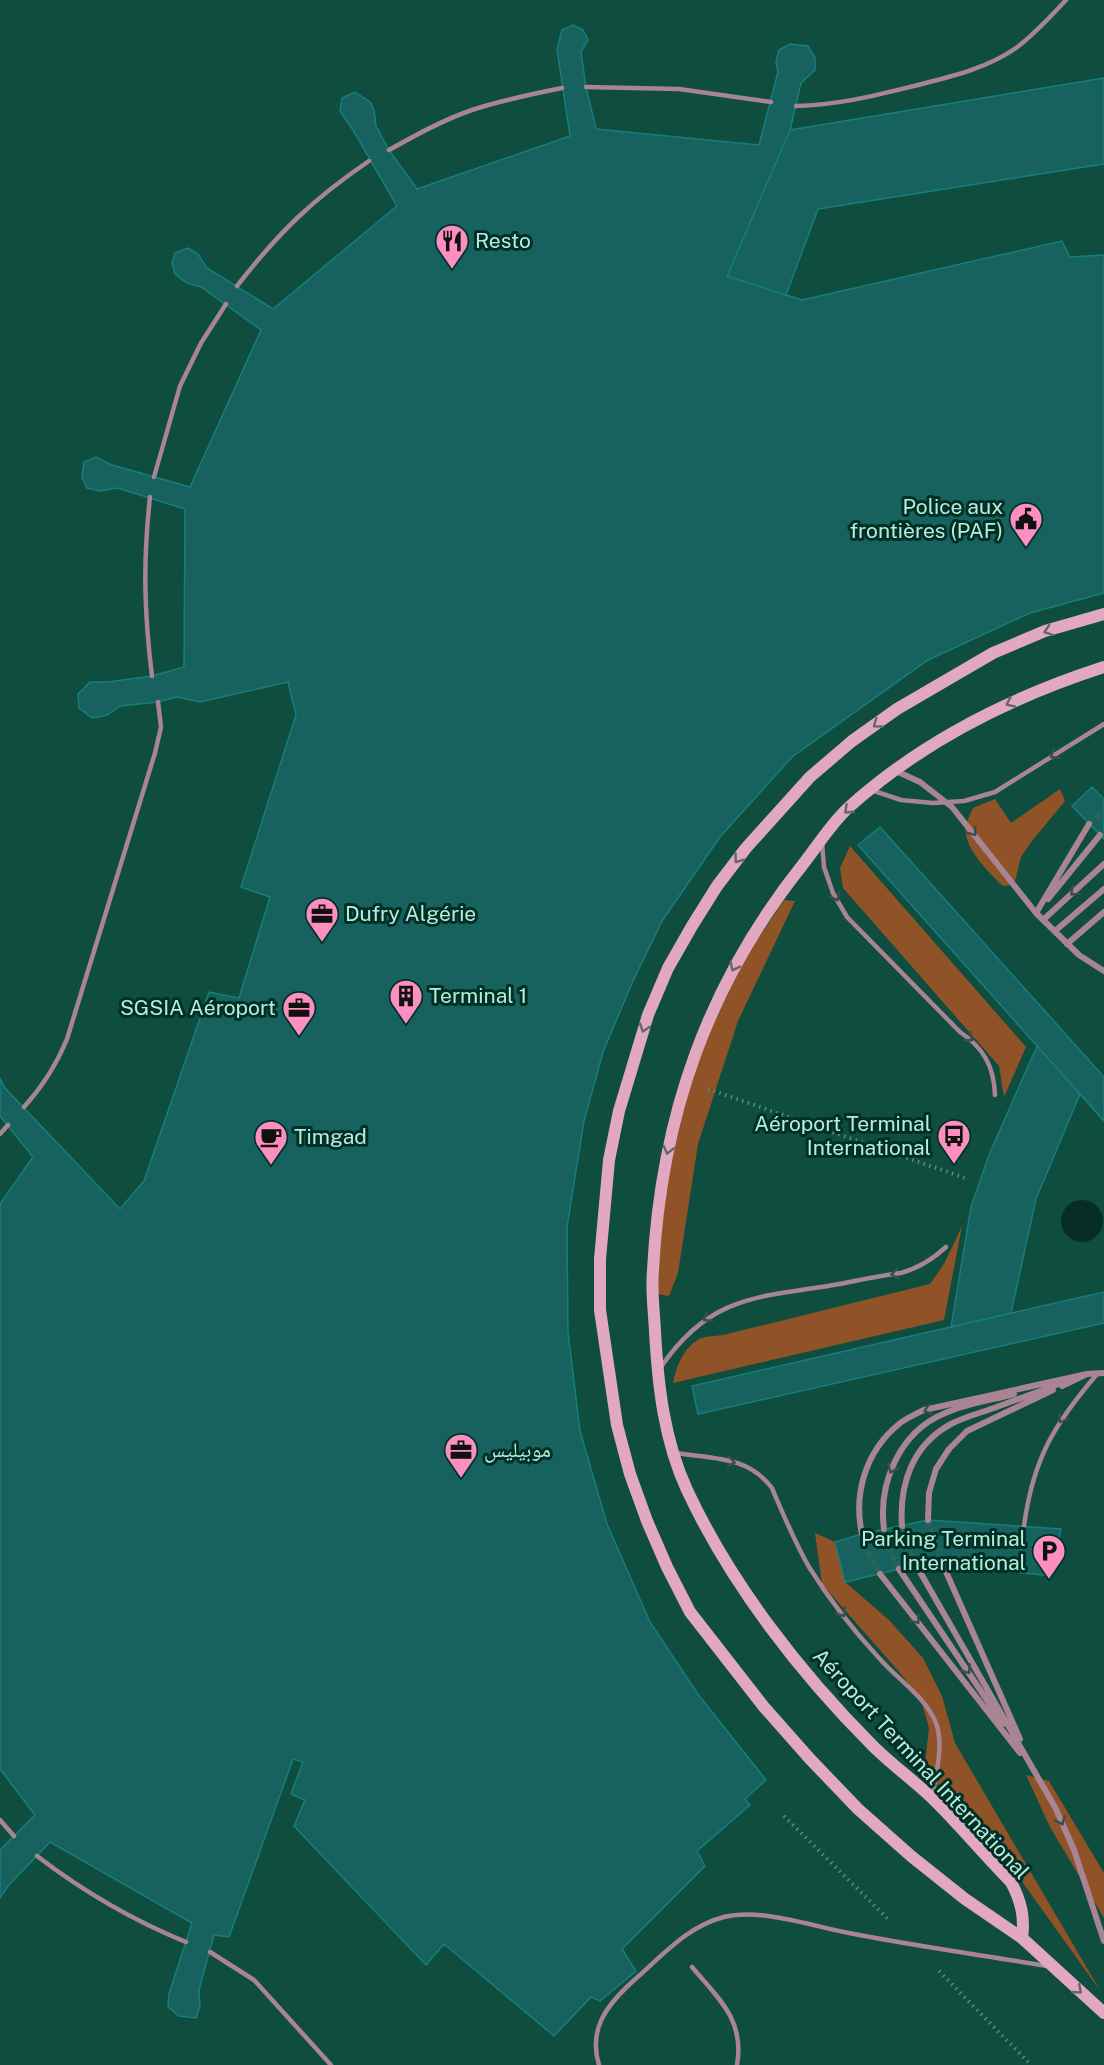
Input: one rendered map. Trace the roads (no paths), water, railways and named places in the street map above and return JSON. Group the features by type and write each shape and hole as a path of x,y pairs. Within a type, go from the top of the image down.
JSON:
{"main road":[{"path":"1104,614 1045,632 993,653 897,709 852,741 810,777 746,848 717,886 692,926 668,968 648,1015 630,1072 613,1141 603,1210 600,1259 600,1310 617,1425 630,1474 647,1521 667,1568 690,1612 764,1707 858,1809 911,1856 965,1899 1022,1938 1104,2013"},
{"name":"Aéroport Terminal International","path":"1022,1938 1023,1909 1011,1882 933,1798 876,1749 819,1689 775,1633 720,1553 686,1488 673,1453 663,1412 652,1273 662,1175 684,1080 710,1015 741,954 778,895 845,811 896,770 960,729 996,710 1032,693 1104,668"}],"street":[{"path":"896,770 920,782 947,802 966,822 1036,913 1067,944 1091,964 1104,971"},
{"path":"1036,913 1089,824"},
{"path":"1036,913 1100,835"},
{"path":"1043,920 1104,864"},
{"path":"1055,931 1104,889"},
{"path":"1067,944 1104,912"},
{"path":"862,1534 859,1520 859,1492 867,1466 881,1442 900,1424 924,1410 1087,1374 1101,1373"},
{"path":"928,1520 929,1493 936,1469 949,1449 967,1431 1087,1374"},
{"path":"902,1526 900,1506 903,1486 910,1467 934,1435 952,1423 1087,1374"},
{"path":"884,1529 883,1497 890,1472 903,1448 927,1423 943,1413 1087,1374"},
{"path":"943,1565 1033,1770"},
{"path":"916,1566 1056,1809 1074,1850 1104,1941"},
{"path":"899,1569 1033,1770"},
{"path":"880,1574 1033,1770"}],"lane":[{"path":"796,106 848,102 952,76 985,65 1015,48 1066,0"},
{"path":"586,87 679,89 771,102"},
{"path":"389,150 429,128 472,110 517,97 562,88"},
{"path":"237,286 265,250 296,217 331,187 369,161"},
{"path":"154,477 180,386 201,344 226,304"},
{"path":"150,497 145,542 144,586 152,676"},
{"path":"24,1107 45,1083 57,1064 67,1039 155,753 160,727 158,702"},
{"path":"871,790 901,800 933,803 964,801 995,792 1104,724"},
{"path":"822,840 824,867 833,893 847,917 960,1032 973,1040 983,1052 990,1065 995,1095"},
{"path":"0,1134 8,1125"},
{"path":"658,1371 675,1346 696,1325 722,1308 768,1295 901,1273 918,1268 933,1259 946,1247"},
{"path":"1024,1526 1030,1485 1057,1425 1076,1398 1101,1373"},
{"path":"673,1453 741,1463 764,1477 772,1488 808,1566 879,1659 921,1700 935,1721 940,1746 933,1798"},
{"path":"0,1820 15,1836"},
{"path":"37,1856 108,1906 146,1926 186,1942"},
{"path":"599,2065 596,2054 597,2033 604,2012 618,1995 688,1933 705,1923 733,1916 762,1915 1051,1966"},
{"path":"210,1952 254,1980 331,2065"},
{"path":"692,1966 729,2011 737,2030 739,2051 736,2065"}],"water":[{"path":"1082,1200 1097,1206 1103,1221 1097,1236 1082,1242 1067,1236 1061,1221 1067,1206"}],"tunnel":[{"path":"1089,824 1104,810"},
{"path":"928,1520 943,1565"},
{"path":"902,1526 907,1546 916,1565"},
{"path":"884,1529 890,1551 899,1569"},
{"path":"862,1534 865,1546 880,1574"}],"place":[{"name":"Resto","path":"452,270"},
{"name":"Police aux frontières (PAF)","path":"1026,548"},
{"name":"Dufry Algérie","path":"322,943"},
{"name":"Terminal 1","path":"406,1025"},
{"name":"SGSIA Aéroport","path":"299,1037"},
{"name":"Aéroport Terminal International","path":"954,1165"},
{"name":"Timgad","path":"271,1166"},
{"name":"موبيليس","path":"461,1479"},
{"name":"Parking Terminal International","path":"1049,1580"}]}
